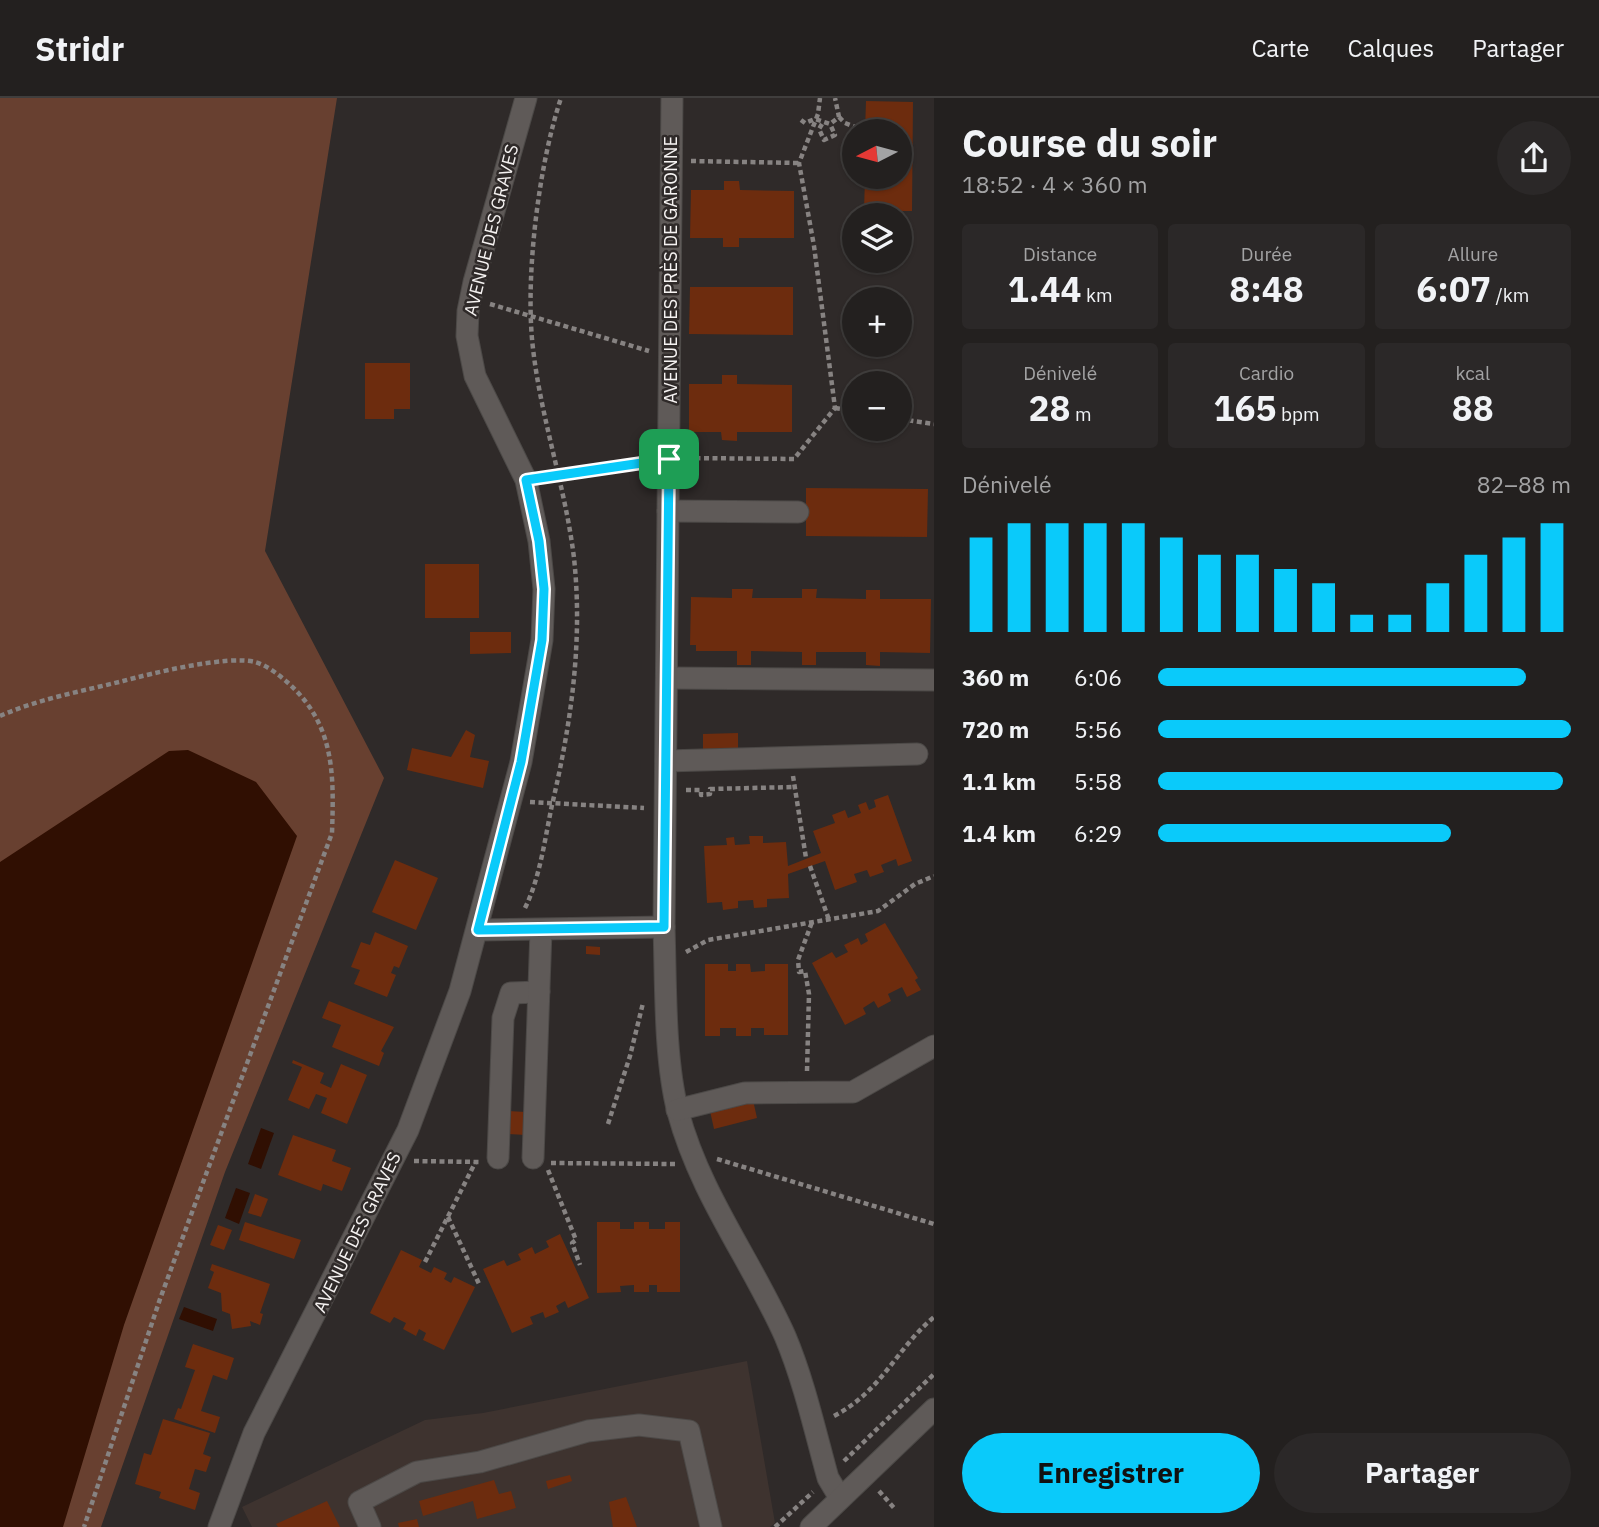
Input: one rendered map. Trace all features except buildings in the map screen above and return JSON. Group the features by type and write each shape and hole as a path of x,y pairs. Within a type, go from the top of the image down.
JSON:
{"street":[{"name":"AVENUE DES GRAVES","path":"219,1527 254,1433 408,1130 460,991 511,801 542,640 544,589 539,541 526,480 475,376 467,336 470,300 526,98"},
{"name":"AVENUE DES PRÈS DE GARONNE","path":"672,98 664,927 668,1028 677,1110 714,1206 785,1337 828,1478 840,1498"},
{"path":"668,511 798,512"},
{"path":"667,678 934,680"},
{"path":"666,761 917,754"},
{"path":"478,930 664,927"},
{"path":"533,1158 541,930"},
{"path":"493,1160 503,1017 511,993 539,992"},
{"path":"677,1110 745,1093 853,1092 934,1046"},
{"path":"811,1527 934,1409"},
{"path":"370,1527 359,1502 416,1472 480,1462 588,1431 639,1425 689,1431 711,1527"}],"path":[{"path":"526,480 669,459 794,459 835,408 814,246 799,163 820,98"},
{"path":"835,98 842,120"},
{"path":"815,119 822,124 830,124 839,117"},
{"path":"801,120 805,123 815,119"},
{"path":"822,124 819,129 824,140 835,135 830,124"},
{"path":"688,161 799,163"},
{"path":"470,300 660,355"},
{"path":"835,408 842,409"},
{"path":"912,421 934,424"},
{"path":"0,716 142,676 235,661 256,662 277,674 301,695 321,724 334,772 332,833 160,1299 84,1527"},
{"path":"792,758 806,858"},
{"path":"683,790 701,790 701,795 710,794 710,789 794,787"},
{"path":"511,801 666,809"},
{"path":"810,866 829,919"},
{"path":"682,955 708,940 878,911 915,884 934,876"},
{"path":"808,1093 808,994 805,971 799,972 798,960 812,922"},
{"path":"608,1124 630,1056 644,996"},
{"path":"580,1265 572,1243 576,1240 545,1163 678,1164 706,1155 934,1224"},
{"path":"408,1161 493,1160"},
{"path":"425,1262 475,1162"},
{"path":"448,1217 480,1286"},
{"path":"824,1421 850,1408 882,1379 934,1317"},
{"path":"775,1527 934,1374"},
{"path":"842,1460 865,1475 895,1509"}],"shaded area":[{"path":"0,98 337,98 265,551 384,778 225,1172 101,1527 0,1527"},
{"path":"188,750 256,782 297,836 124,1325 63,1527 0,1527 0,862 169,751"},
{"path":"261,1128 274,1133 261,1169 248,1164"},
{"path":"236,1188 250,1193 239,1224 225,1218"},
{"path":"184,1307 217,1319 213,1331 179,1319"},
{"path":"747,1361 775,1523 770,1527 252,1527 242,1507 425,1420 483,1413"}],"route":[{"path":"669,459 664,927 478,930 521,762 542,640 544,589 539,541 526,480 559,473 669,459"}]}
